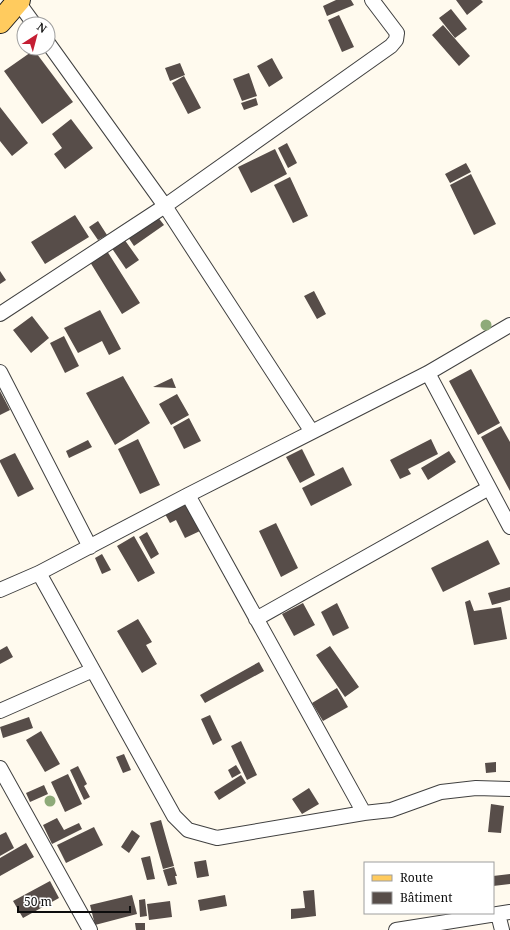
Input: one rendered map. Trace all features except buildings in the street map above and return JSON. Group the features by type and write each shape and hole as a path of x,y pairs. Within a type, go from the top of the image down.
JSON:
{"main road":[{"path":"0,22 19,1"}],"street":[{"path":"0,314 165,206 384,51 396,40 397,33 372,0"},
{"path":"19,1 29,16"},
{"path":"56,54 165,206 312,432"},
{"path":"0,590 39,573 188,495 428,373 510,325"},
{"path":"0,372 90,547"},
{"path":"428,373 510,527"},
{"path":"256,619 489,488"},
{"path":"188,495 364,813"},
{"path":"39,573 174,816 188,830 217,838 364,813 391,810 441,792 476,788 510,789"},
{"path":"0,711 93,670"},
{"path":"0,768 90,930"},
{"path":"396,930 504,913 502,930"}]}
